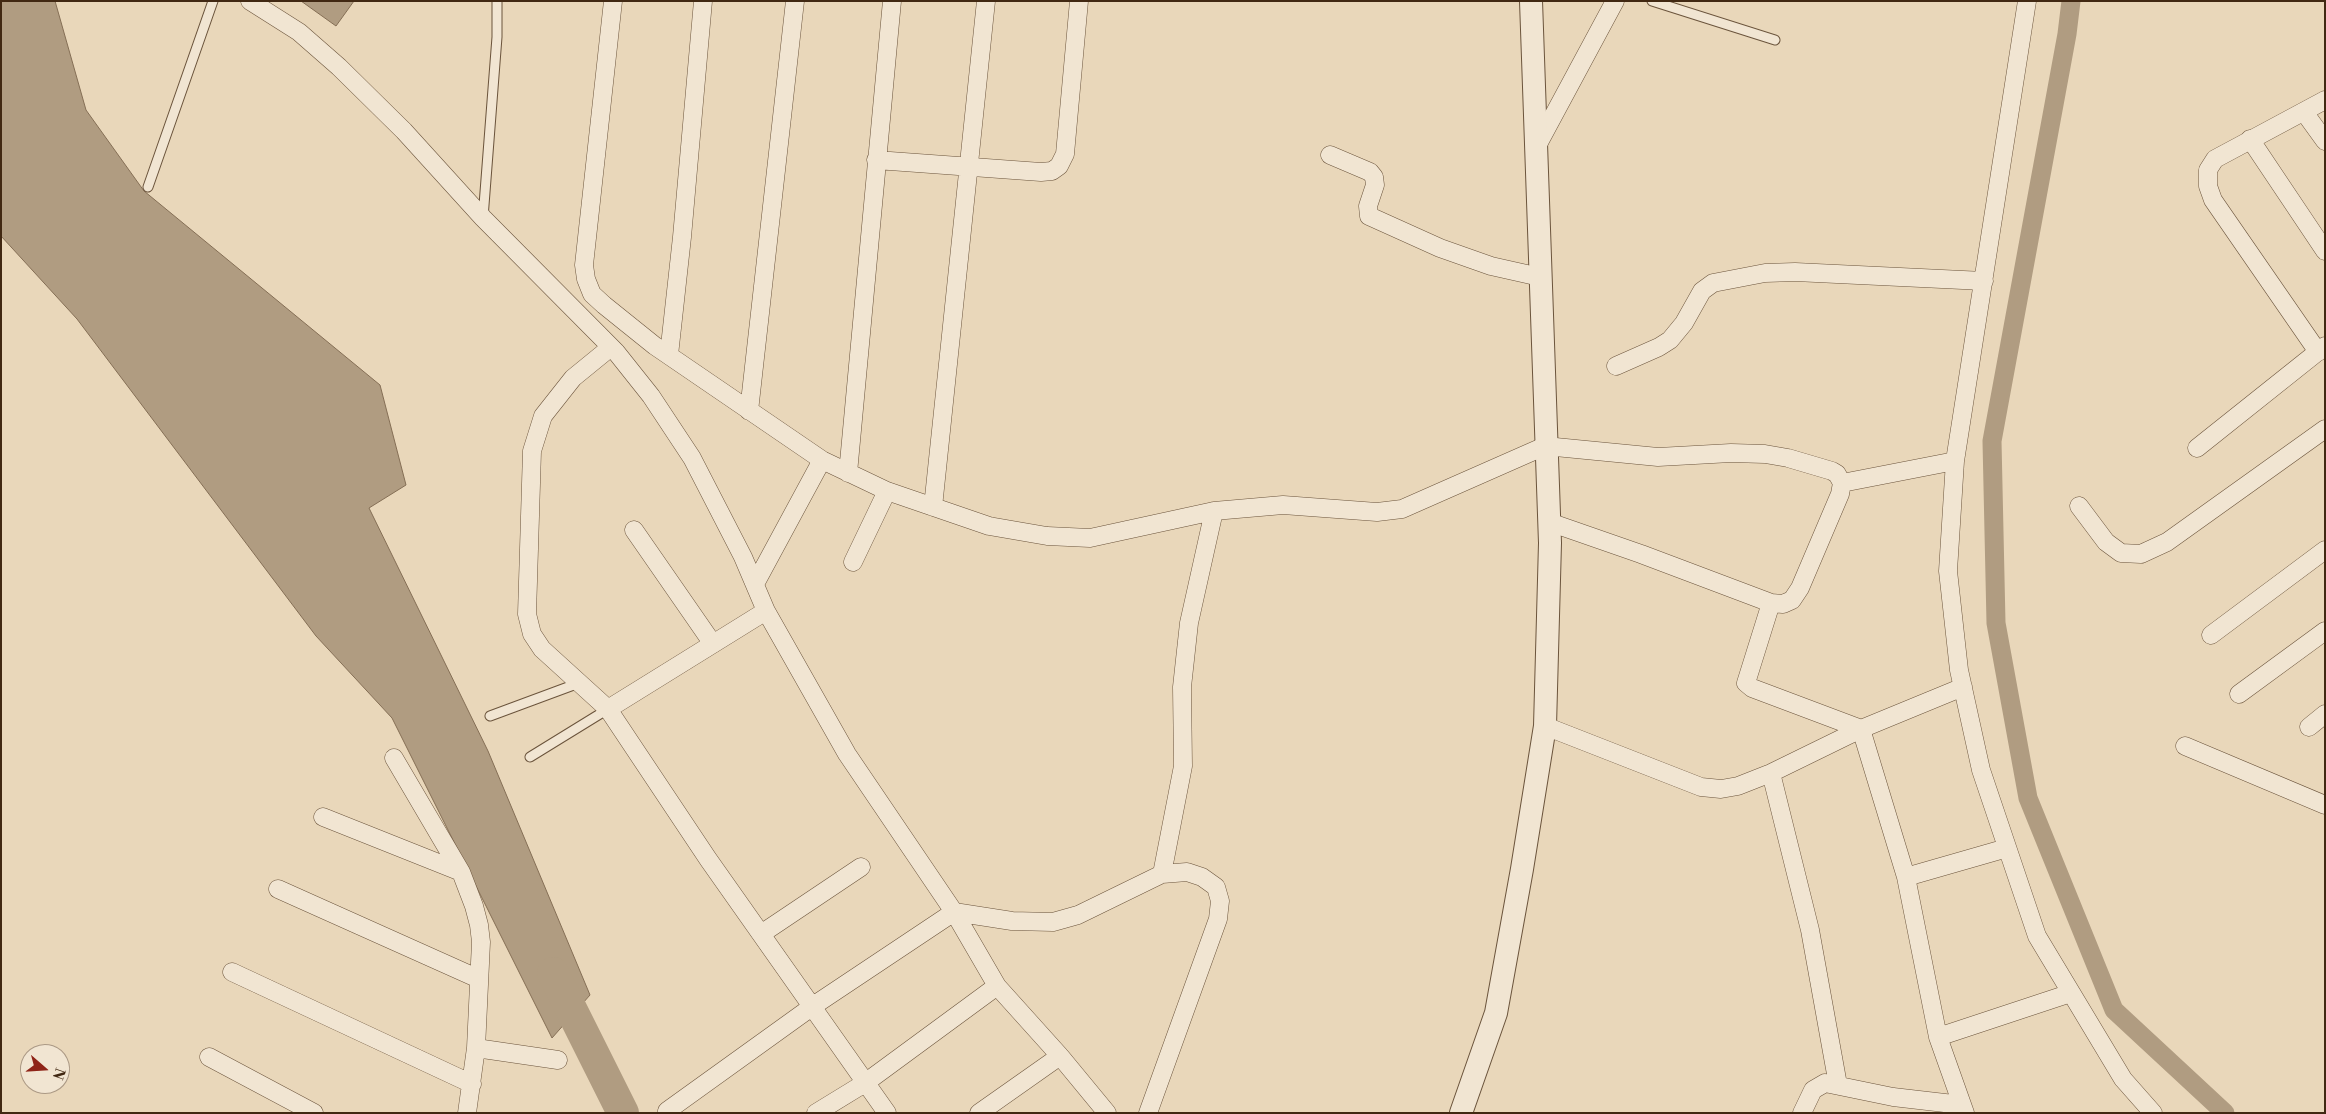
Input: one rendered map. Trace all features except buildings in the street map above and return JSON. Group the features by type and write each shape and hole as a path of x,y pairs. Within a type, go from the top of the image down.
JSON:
{"street":[{"path":"250,1 299,32 339,67 404,131 483,218 613,350 651,396 692,458 755,584 766,611 847,754 954,912 997,986 1060,1056 1107,1113"},
{"path":"613,1 584,264 586,279 592,294 669,355 822,460 887,491 989,526 1046,536 1090,538 1214,511 1283,505 1377,512 1402,509 1545,446 1658,457 1731,453 1765,454 1788,458 1832,471 1837,474 1842,483 1840,494 1800,588 1792,600 1783,604 1771,603 1549,522"},
{"path":"669,355 682,237 703,1"},
{"path":"749,411 795,1"},
{"path":"848,473 892,1"},
{"path":"933,507 986,1"},
{"path":"876,160 1041,172 1052,171 1059,166 1064,154 1079,1"},
{"path":"1460,1113 1496,1013 1522,869 1544,726 1549,522 1531,1"},
{"path":"1537,146 1615,1"},
{"path":"2027,1 1955,461 1948,571 1963,687 1982,770 2037,936 2123,1079 2154,1113"},
{"path":"2197,448 2322,349 2213,200 2208,186 2208,170 2215,159 2250,138 2325,100"},
{"path":"2304,112 2325,141"},
{"path":"2250,138 2322,239"},
{"path":"1330,155 1370,172 1374,177 1374,186 1368,212 1369,216 1440,248 1491,266 1540,277"},
{"path":"1616,366 1660,347 1670,340 1684,323 1702,291 1713,283 1764,273 1795,272 1984,281"},
{"path":"634,329 613,350 574,378 543,416 532,451 528,614 532,634 542,648 608,709 708,859 887,1113"},
{"path":"2078,506 2106,542 2121,553 2141,554 2167,542 2323,433"},
{"path":"755,584 822,460"},
{"path":"1842,483 1955,461"},
{"path":"853,562 887,491"},
{"path":"1162,874 1182,766 1182,687 1189,623 1214,511"},
{"path":"634,530 713,644"},
{"path":"2211,635 2325,550"},
{"path":"1771,603 1746,683 1752,688 1861,729"},
{"path":"608,709 766,611"},
{"path":"2239,694 2325,631"},
{"path":"1544,726 1701,787 1721,789 1738,786 1771,773 1861,729 1963,687"},
{"path":"2308,727 2325,714"},
{"path":"1802,1113 1813,1090 1819,1084 1825,1083 1838,1085 1890,1105 1963,1109 1938,1037 1906,876 1861,729"},
{"path":"2185,746 2325,805"},
{"path":"394,758 461,872 479,925 481,942 476,1048 467,1113"},
{"path":"1771,773 1810,930 1838,1085"},
{"path":"323,817 461,872"},
{"path":"1906,876 2007,848"},
{"path":"761,934 861,867"},
{"path":"666,1111 812,1006 954,912 1012,921 1053,922 1078,915 1162,874 1187,872 1202,877 1216,887 1220,900 1218,919 1148,1113"},
{"path":"278,889 479,979"},
{"path":"232,972 472,1084"},
{"path":"816,1113 865,1083 997,986"},
{"path":"1938,1037 2071,993"},
{"path":"476,1048 558,1060"},
{"path":"209,1056 314,1113"},
{"path":"979,1113 1060,1056"}],"lane":[{"path":"148,187 213,1"},
{"path":"483,218 497,37 497,1"},
{"path":"1652,1 1776,40"},
{"path":"490,716 579,683"},
{"path":"530,757 608,709"}],"shaded area":[{"path":"1,1 55,1 86,110 144,191 380,385 406,485 369,508 488,751 590,995 552,1038 392,718 316,636 77,319 1,236"},
{"path":"301,1 354,1 336,26"}],"waterway":[{"path":"2071,1 2067,34 1992,441 1996,623 2028,798 2114,1010 2225,1113"},
{"path":"553,973 623,1113"}]}
